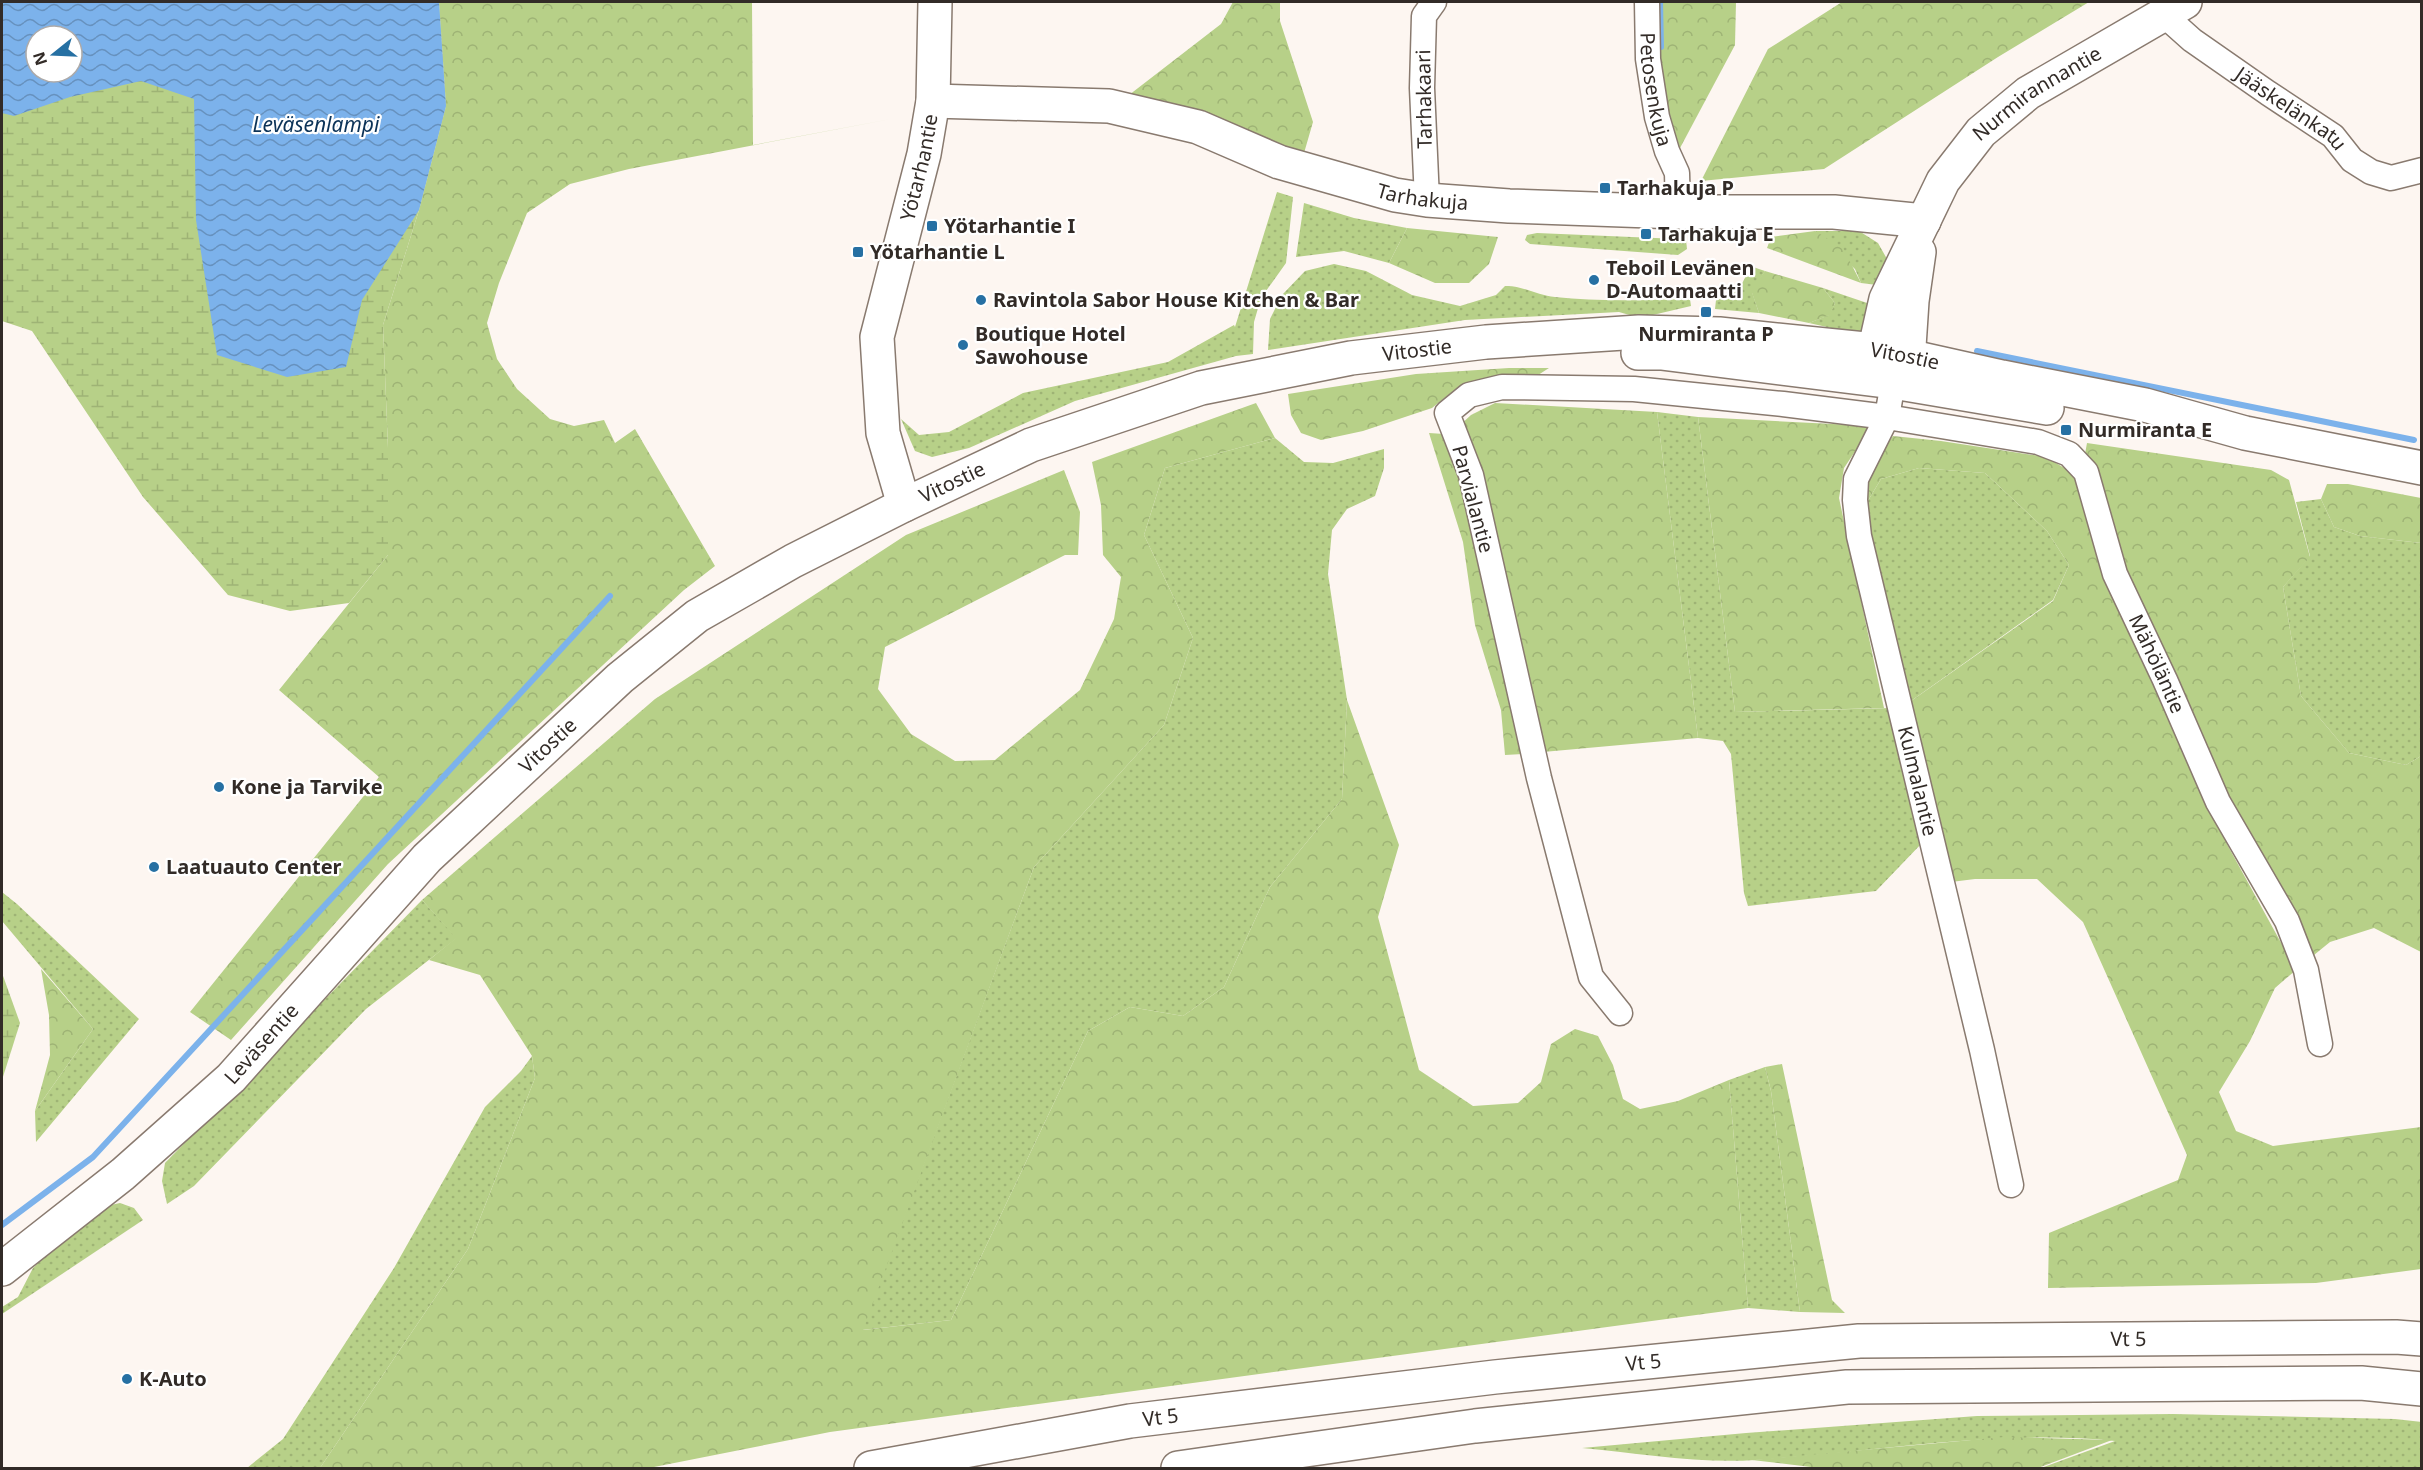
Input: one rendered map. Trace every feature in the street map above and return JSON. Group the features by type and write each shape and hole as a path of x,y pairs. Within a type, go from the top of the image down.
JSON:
{"main road":[{"name":"Yötarhantie","path":"904,505 883,433 876,356 877,337 924,154 933,101 935,2"},
{"name":"Nurmirannantie","path":"1890,370 1912,301 1924,221 1942,181 1981,132 2028,93 2174,8"},
{"name":"Tarhakuja","path":"933,101 1109,106 1198,127 1279,162 1395,195 1427,200 1509,206 1678,212 1834,212 1924,221"},
{"name":"Vitostie","path":"495,794 620,678 697,616 793,561 1031,445 1201,388 1351,358 1486,342 1651,332 1719,334 1890,370 2002,377 2145,405 2245,433 2421,468"},
{"name":"Leväsentie","path":"2,1269 123,1173 231,1078 427,858 495,794"},
{"path":"1859,1341 2421,1316"},
{"name":"Vt 5","path":"872,1468 1130,1421 1495,1377 1859,1341 2396,1337 2421,1340"},
{"path":"1178,1468 1475,1426 1847,1387 2361,1383 2421,1389"}],"street":[{"name":"Tarhakaari","path":"1427,200 1422,88 1424,16 1434,2"},
{"name":"Petosenkuja","path":"1647,2 1648,59 1656,117 1677,173 1678,212"},
{"name":"Jääskelänkatu","path":"2174,8 2192,40 2333,136 2352,160 2371,172 2391,178 2421,170"},
{"name":"Kulmalantie","path":"1890,370 1887,417 1856,478 1855,500 1859,536 1982,1050 2011,1185"},
{"name":"Parvialantie","path":"1620,1013 1592,977 1539,778 1471,475 1447,413 1468,395 1502,387 1634,389 1887,417"},
{"name":"Mähöläntie","path":"1887,417 2038,442 2069,454 2086,472 2115,574 2165,680 2218,802 2287,921 2306,970 2320,1044"}],"green space":[{"path":"2,2 439,2 446,106 419,210 383,325 388,448 388,555 349,603 290,611 228,595 143,497 32,331 2,321"},
{"path":"439,2 752,2 753,145 891,119 629,169 570,184 527,213 499,283 487,323 497,359 517,389 550,419 574,426 604,420 615,443 635,429 715,566 684,590 388,864 231,1040 190,1012 379,777 279,690 388,555 388,448 383,325 419,210 446,106"},
{"path":"1233,2 1280,2 1280,21 1313,122 1302,160 1129,95 1221,24"},
{"path":"1652,2 1736,2 1735,45 1672,163"},
{"path":"1842,2 2089,2 1998,57 1824,169 1701,181 1768,49"},
{"path":"1277,192 1293,197 1286,263 1261,298 1254,322 1253,354 1236,356 1075,401 969,448 932,457 915,451 901,419 919,435 949,432 1023,393 1168,362 1234,325 1235,327"},
{"path":"1304,203 1354,218 1407,228 1389,263 1344,251 1296,257"},
{"path":"1407,228 1498,237 1489,264 1469,283 1435,283 1389,263"},
{"path":"1815,231 1859,231 1878,243 1887,259 1885,286 1861,283 1855,269"},
{"path":"1815,231 1843,248 1861,283 1767,248 1771,237"},
{"path":"1537,233 1679,239 1686,240 1687,249 1678,255 1530,244 1525,240 1527,235"},
{"path":"1334,264 1366,271 1412,295 1460,306 1496,295 1505,286 1572,299 1690,299 1691,306 1640,318 1619,312 1465,320 1268,350 1270,319 1282,295 1305,271"},
{"path":"1750,266 1765,271 1752,292 1759,313 1715,309 1716,300 1729,296 1738,289"},
{"path":"1765,271 1823,288 1835,303 1830,315 1809,323 1759,313 1751,290"},
{"path":"1823,288 1870,304 1865,331 1849,332 1809,323 1829,315 1835,303"},
{"path":"1509,368 1549,368 1535,377 1457,388 1432,408 1363,431 1321,440 1301,433 1291,415 1288,394 1416,374"},
{"path":"1256,403 1275,438 1165,468 1144,535 1193,638 1164,725 1034,867 863,1330 951,1320 1088,1031 1130,1007 1183,1016 1224,987 1270,887 1342,799 1347,700 1399,845 1378,917 1419,1070 1473,1106 1518,1103 1541,1082 1551,1044 1575,1029 1598,1036 1613,1065 1623,1099 1640,1109 1678,1101 1729,1080 1748,1308 830,1432 649,1468 320,1468 468,1249 535,1078 532,1056 480,975 429,960 456,938 422,900 655,699 906,535 1064,470 1080,512 1078,555 1065,555 885,647 878,689 911,734 955,761 995,760 1080,690 1114,619 1121,577 1103,555 1101,505 1092,462"},
{"path":"1495,403 1657,412 1698,738 1543,752 1488,495 1459,426 1471,415"},
{"path":"1657,412 1698,417 1735,712 1891,708 1923,842 1876,891 1748,906 1744,893 1731,754 1723,741 1698,738"},
{"path":"1698,417 1872,426 1844,468 1839,498 1884,708 1735,712"},
{"path":"1429,433 1444,434 1471,508 1523,754 1505,755 1501,710 1475,625 1463,542"},
{"path":"1893,436 2046,457 2076,475 2107,585 2228,846 2296,970 2275,988 2250,1041 2219,1092 2236,1131 2273,1146 2421,1127 2421,1269 2316,1283 2048,1288 2049,1233 2178,1180 2187,1155 2083,922 2037,879 1975,879 1951,882 1911,701 2053,601 2069,565 2047,531 1985,473 1919,468 1881,479 1863,509 1871,467"},
{"path":"1275,438 1304,462 1333,463 1384,449 1384,468 1375,496 1347,509 1332,530 1328,574 1347,700 1342,799 1270,887 1224,987 1183,1016 1130,1007 1088,1031 951,1320 862,1330 1034,867 1164,725 1193,638 1144,535 1165,468"},
{"path":"2087,443 2271,470 2289,480 2310,557 2283,587 2301,696 2349,753 2406,765 2421,756 2421,952 2374,928 2330,942 2314,955 2287,903 2225,801 2127,576 2085,454"},
{"path":"1919,468 1985,473 2047,531 2069,565 2053,600 1911,701 1863,509 1881,479"},
{"path":"2327,484 2348,484 2421,498 2421,543 2360,536 2334,527 2321,499"},
{"path":"2321,499 2334,527 2360,536 2421,543 2421,756 2406,765 2349,753 2301,696 2283,587 2310,556 2296,502"},
{"path":"2,892 139,1019 36,1142 35,1111 93,1029 2,921"},
{"path":"422,900 457,938 366,1009 194,1186 167,1204 162,1181 165,1163"},
{"path":"41,969 93,1029 35,1111 50,1055 49,1015"},
{"path":"2,973 20,1023 2,1080"},
{"path":"532,1056 535,1078 468,1249 320,1468 247,1468 283,1439 394,1268 485,1107 521,1071"},
{"path":"1782,1064 1832,1300 1845,1313 1800,1312 1771,1091 1765,1067"},
{"path":"1765,1067 1771,1091 1800,1312 1748,1308 1729,1080"},
{"path":"120,1203 134,1208 143,1220 2,1314 2,1307 18,1297 33,1268 62,1239 106,1206"},
{"path":"2173,1414 2395,1419 2422,1422 2421,1468 2041,1468 2115,1441 2070,1438 1935,1443 1734,1461 1582,1448 1977,1416"},
{"path":"2004,1437 2112,1440 2038,1468 1819,1468 1752,1460"}],"water":[{"name":"Leväsenlampi","path":"2,2 439,2 446,106 419,210 362,300 346,367 287,377 217,355 196,220 194,99 141,81 70,97 14,116 2,113"}],"waterway":[{"path":"1660,2 1661,47"},
{"path":"1977,351 2414,440"},
{"path":"2,1225 93,1157 610,596"}],"place":[{"name":"Tarhakuja P","path":"1605,188"},
{"name":"Yötarhantie I","path":"932,226"},
{"name":"Tarhakuja E","path":"1646,234"},
{"name":"Yötarhantie L","path":"858,252"},
{"name":"Teboil Levänen D-Automaatti","path":"1594,280"},
{"name":"Ravintola Sabor House Kitchen & Bar","path":"981,300"},
{"name":"Nurmiranta P","path":"1706,312"},
{"name":"Boutique Hotel Sawohouse","path":"963,345"},
{"name":"Nurmiranta E","path":"2066,430"},
{"name":"Kone ja Tarvike","path":"219,787"},
{"name":"Laatuauto Center","path":"154,867"},
{"name":"K-Auto","path":"127,1379"}]}
